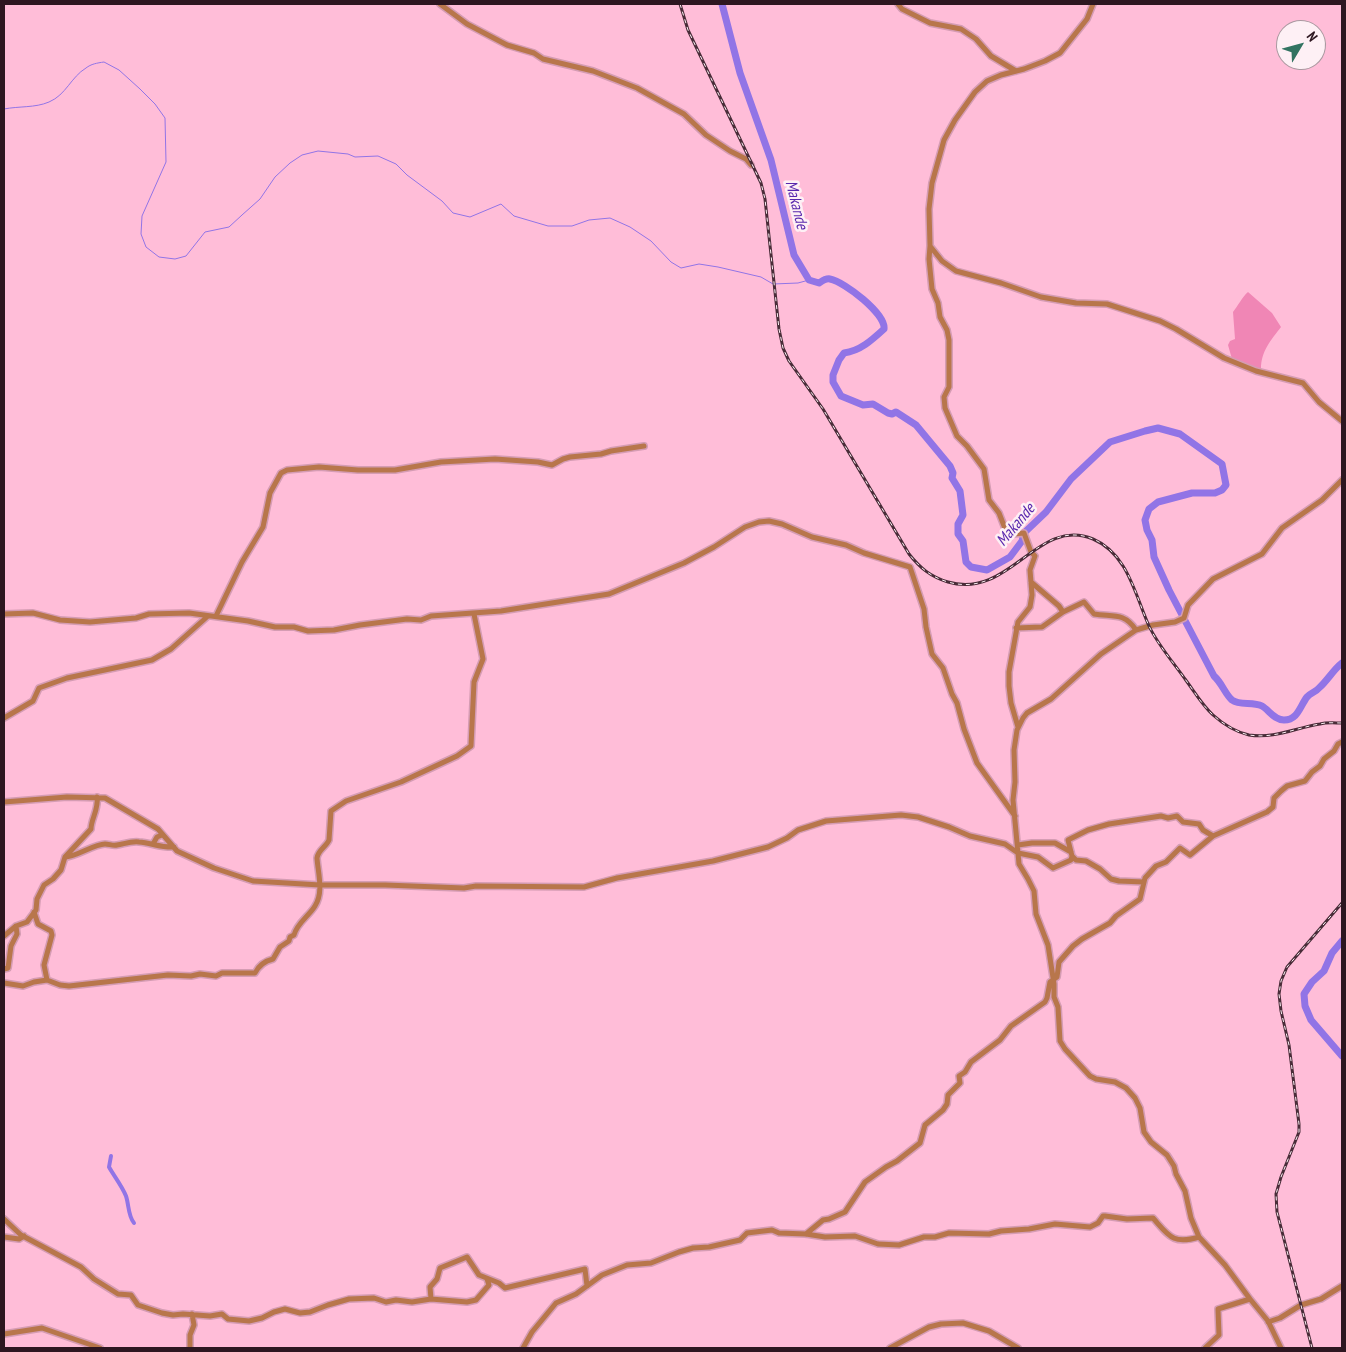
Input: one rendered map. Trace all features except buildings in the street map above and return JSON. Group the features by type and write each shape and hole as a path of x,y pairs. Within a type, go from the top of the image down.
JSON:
{"street":[{"path":"440,4 464,22 507,45 534,53 543,59 593,71 636,88 684,114 711,138 746,159 751,165"},
{"path":"898,4 902,9 930,23 961,29 976,39 991,56 1016,71"},
{"path":"1018,727 1008,686 1009,672 1016,642 1016,628 1020,618 1030,607 1032,595 1030,570 1035,555 1031,552 1024,533 1013,534 1006,531 999,513 988,497 984,469 957,436 947,414 944,400 949,387 949,340 932,289 929,259 931,188 934,172 950,128 978,88 994,78 1045,61 1060,53 1087,19 1093,4"},
{"path":"930,246 948,266 964,273 1041,297 1076,303 1107,304 1160,321 1224,358 1256,371 1304,384 1319,402 1342,421"},
{"path":"216,616 242,562 263,526 270,492 280,473 287,470 319,467 395,470 441,462 495,459 538,462 552,465 570,457 601,454 644,446"},
{"path":"1281,1348 1268,1322 1225,1265 1199,1238 1191,1218 1185,1191 1176,1174 1175,1167 1144,1132 1140,1108 1135,1098 1126,1088 1115,1082 1096,1079 1090,1076 1062,1046 1058,1036 1058,1006 1055,999 1048,945 1036,914 1034,892 1019,864 1013,800 1015,782 1014,750 1018,727 1027,713 1051,699 1104,652 1136,630 1175,622 1184,618 1188,605 1213,579 1260,555 1282,528 1340,488 1342,480"},
{"path":"4,614 33,613 60,620 90,622 130,619 155,613 189,613 258,622 275,627 294,627 308,631 334,630 407,619 421,620 431,616 501,611 609,594 684,563 742,529 760,522 769,521 782,524 812,537 846,545 864,553 908,566 912,570 924,609 933,656 944,670 977,763 1015,816"},
{"path":"1031,582 1063,612"},
{"path":"1016,628 1042,627 1063,612 1084,602 1094,614 1124,618 1131,622 1136,630"},
{"path":"4,983 23,986 47,980 69,986 168,974 216,976 222,973 255,973 258,966 276,957 280,947 294,935 298,926 314,908 320,885 317,858 329,840 331,811 346,801 395,784 457,756 471,746 474,682 483,659 474,614"},
{"path":"4,718 33,701 38,688 67,678 152,660 171,649 208,616"},
{"path":"806,1234 823,1220 845,1212 870,1178 897,1161 920,1143 926,1125 943,1110 947,1104 947,1097 950,1091 960,1083 959,1075 965,1072 971,1062 1000,1040 1011,1026 1045,1002 1050,984 1057,977 1059,962 1082,939 1110,923 1116,916 1140,899 1144,882 1156,866 1166,862 1179,849 1182,848 1190,855 1212,836 1267,812 1273,806 1274,798 1281,791 1287,786 1305,781 1320,766 1324,759 1334,751 1338,744 1342,742"},
{"path":"4,802 67,797 105,798 158,829 177,851 214,868 253,881 320,885 464,888 476,886 584,887 617,878 703,863 768,847 787,838 798,830 826,821 878,816 918,817 949,826 970,836 1005,844 1018,853 1038,858 1053,868 1070,862 1071,854 1067,841 1088,830 1108,824 1161,816 1168,818 1177,816 1182,822 1198,823 1203,830 1212,836"},
{"path":"4,936 16,926 26,922 36,910 40,892 44,885 62,870 65,857 91,829 98,801 96,798"},
{"path":"153,844 157,837 162,834"},
{"path":"65,857 70,857 82,850 104,844 117,846 121,843 137,842 174,848"},
{"path":"1018,845 1055,843 1071,854 1076,860 1086,861 1100,869 1111,879 1144,882"},
{"path":"34,912 38,924 51,931 52,936 44,965 47,980"},
{"path":"4,969 8,968 16,926"},
{"path":"523,1348 532,1332 556,1303 576,1294 602,1275 626,1265 651,1263 679,1252 740,1240 748,1233 771,1230 779,1233 825,1237 857,1237 878,1244 900,1245 924,1237 938,1237 947,1233 989,1234 1055,1224 1090,1227 1098,1223 1105,1216 1127,1219 1153,1218 1171,1238 1186,1241 1199,1238"},
{"path":"4,1220 24,1236 81,1268 94,1279 118,1294 131,1296 138,1305 174,1315 210,1316 222,1314 228,1318 249,1321 285,1309 300,1313 310,1312 349,1299 374,1298 386,1302 396,1300 412,1302 476,1300 487,1289 489,1285 487,1279"},
{"path":"4,1237 19,1239 24,1236"},
{"path":"432,1300 430,1287 437,1279 440,1268 467,1257 479,1275 505,1288 585,1269 587,1286"},
{"path":"1268,1322 1280,1318 1300,1305 1321,1299 1342,1286"},
{"path":"1206,1348 1219,1334 1218,1309 1250,1300"},
{"path":"190,1348 190,1335 194,1325 192,1314"},
{"path":"890,1348 929,1327 941,1324 963,1323 989,1331 1018,1348"},
{"path":"4,1333 42,1328 71,1340 100,1348"}],"shaded area":[{"path":"1248,292 1272,313 1281,327 1265,351 1261,369 1232,359 1228,345 1230,341 1235,339 1233,312"}],"waterway":[{"name":"Makande","path":"722,4 740,73 771,160 794,255 809,280 819,283 826,279 837,281 872,307 883,323 884,329 870,341 855,350 844,353 833,375 833,382 841,396 863,405 873,404 888,413 896,412 916,425 950,466 953,473 952,478 960,491 963,515 958,524 958,534 963,541 966,562 971,567 987,570 1010,557 1022,541 1024,533 1046,512 1071,479 1110,442 1158,428 1180,434 1222,464 1226,485 1222,490 1215,493 1192,493 1158,502 1149,509 1145,520 1152,540 1154,557 1169,590 1214,676 1230,698 1235,702 1255,704 1265,708 1280,720 1293,718 1308,696 1318,689 1342,663"},
{"path":"4,109 49,102 60,95 81,72 92,65 104,62 119,70 140,89 155,104 165,118 166,162 142,216 141,234 146,247 159,257 175,259 186,256 205,232 229,227 260,199 275,177 290,163 302,155 318,151 348,154 355,157 378,156 396,164 407,175 442,201 453,213 470,217 501,204 514,216 548,226 572,226 589,220 610,218 630,227 651,241 671,262 681,268 699,264 718,267 761,277 773,284 798,283 809,280"},
{"name":"Makande","path":"1342,941 1332,953 1324,971 1312,982 1304,994 1305,1006 1311,1020 1342,1056"},
{"path":"111,1156 109,1167 126,1196 134,1223"}],"railway":[{"path":"680,4 688,30 761,183 765,199 779,329 783,348 789,361 823,409 913,559 922,568 936,577 948,582 970,584 989,580 1039,547 1055,539 1073,535 1093,539 1105,546 1122,565 1129,576 1149,626 1157,640 1209,711 1221,722 1239,732 1258,736 1267,736 1323,723 1342,723"},
{"path":"1312,1348 1277,1212 1276,1194 1299,1132 1289,1045 1279,994 1281,981 1287,967 1342,903"}]}
